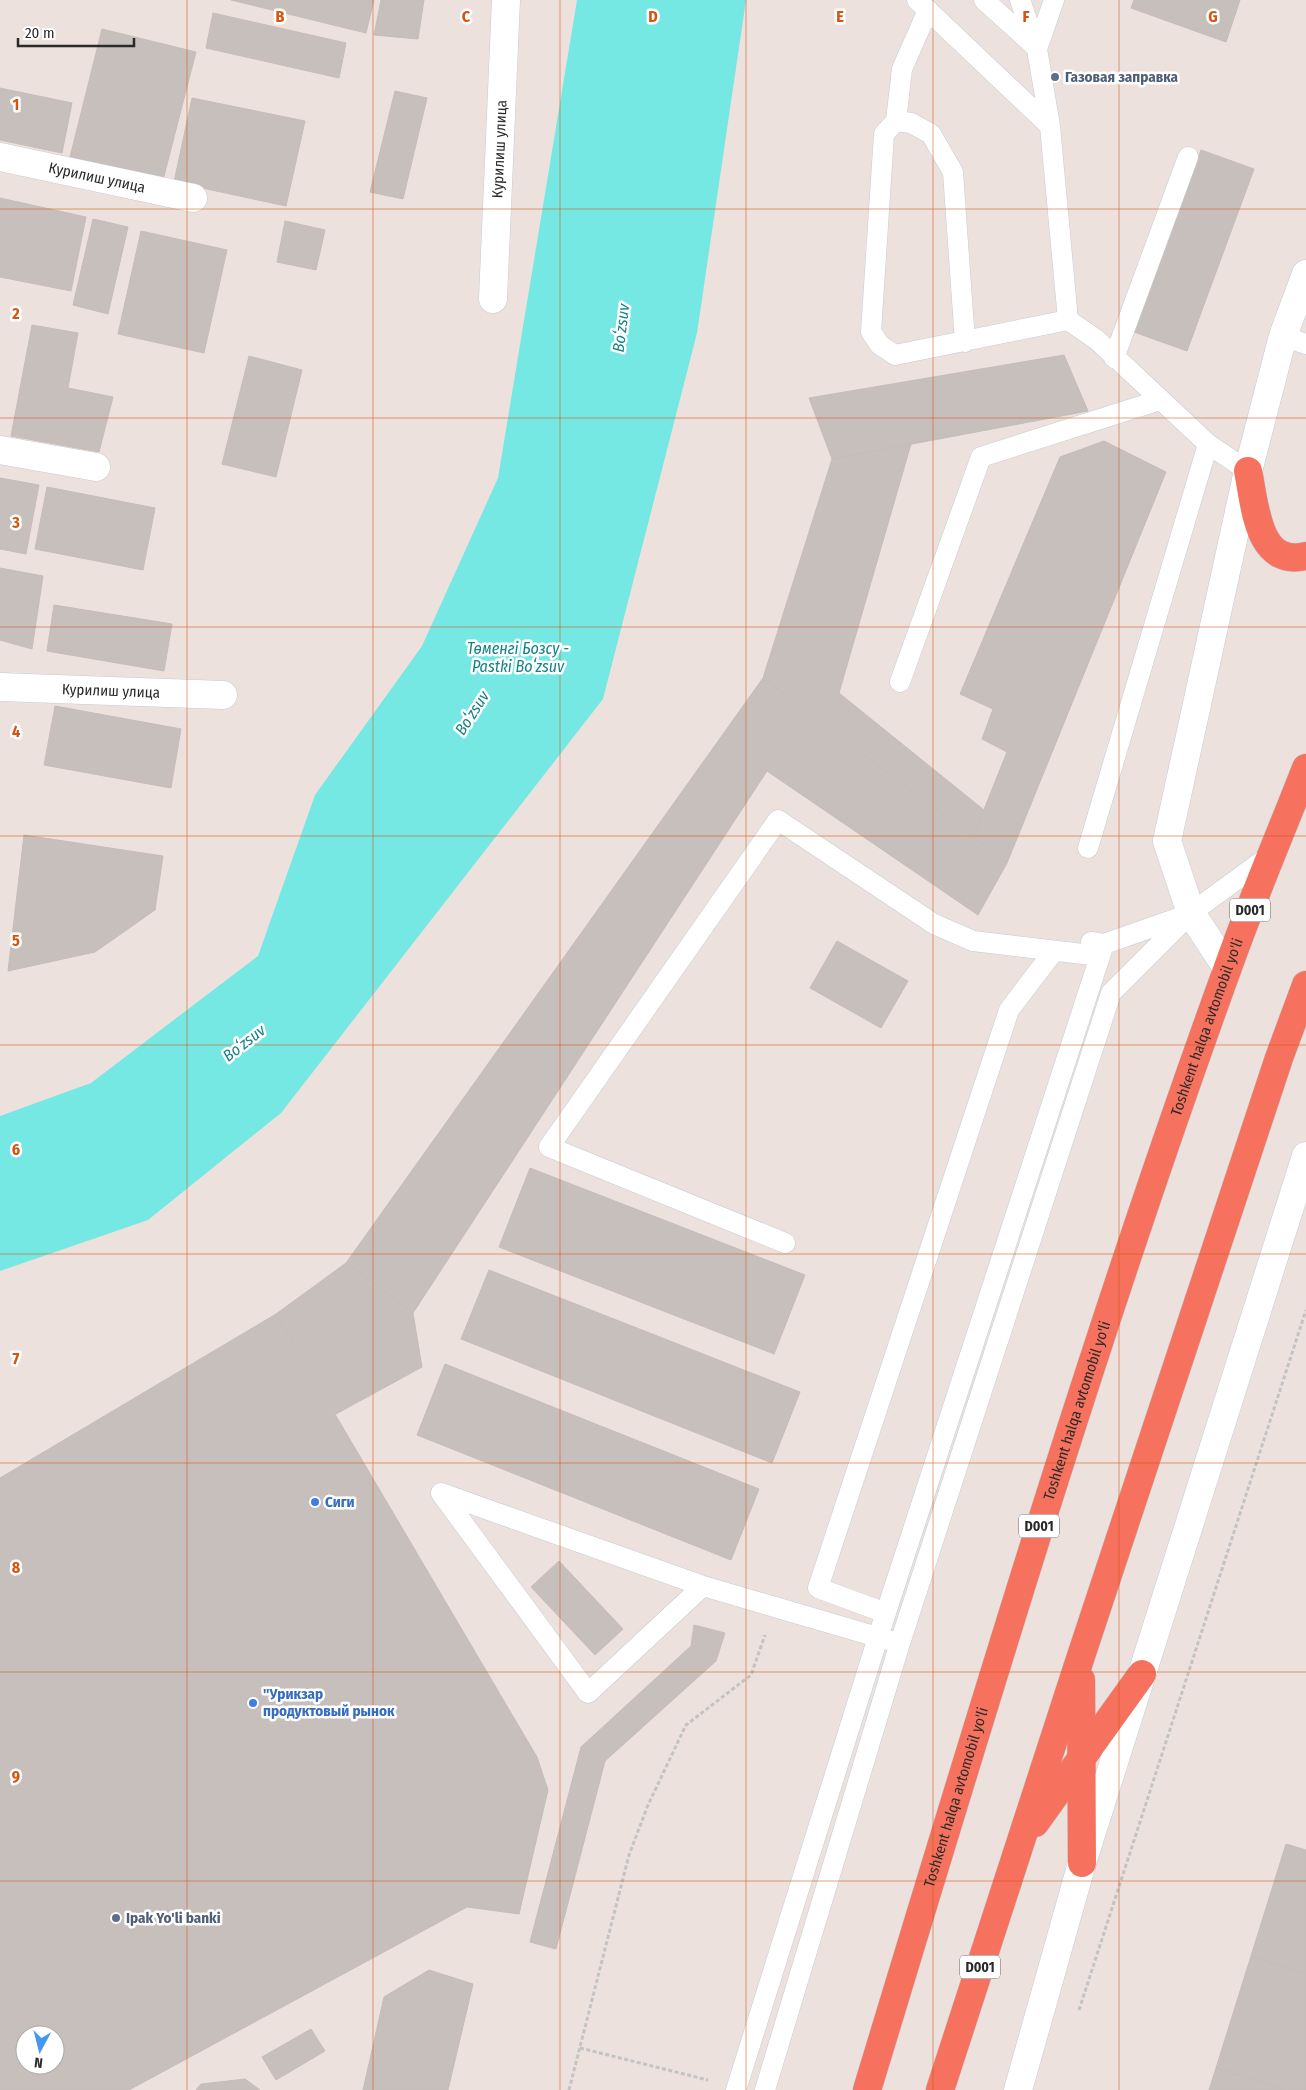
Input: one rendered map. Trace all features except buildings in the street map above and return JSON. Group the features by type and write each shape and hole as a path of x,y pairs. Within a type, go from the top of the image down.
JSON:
{"highway":[{"path":"1248,471 1261,530 1269,547 1284,557 1306,556"},
{"name":"Toshkent halqa avtomobil yo'li","path":"867,2090 1047,1500 1144,1208 1228,968 1306,768"},
{"name":"D001","path":"940,2090 1081,1656 1276,1068 1306,985"},
{"path":"1081,1656 1082,1863"},
{"path":"1020,1845 1142,1674"}],"street":[{"name":"Курилиш улица","path":"493,299 506,0"},
{"name":"Курилиш улица","path":"0,156 193,198"},
{"path":"1228,968 1191,913 1166,841 1248,471 1295,340 1306,274"},
{"path":"0,450 96,467"},
{"name":"Курилиш улица","path":"0,687 223,695"},
{"path":"1018,2090 1082,1863 1306,1158"}],"lane":[{"path":"984,0 1038,48"},
{"path":"1020,0 1038,48 1050,126 1068,320"},
{"path":"1038,48 1054,0"},
{"path":"1050,126 922,5 902,69 896,122 884,134 872,332 880,345 895,355 1068,320 1097,340 1114,358 1208,444 1248,471"},
{"path":"896,122 911,123 931,134 953,172 965,342"},
{"path":"1114,358 1188,157"},
{"path":"900,682 982,457 1160,400"},
{"path":"1088,848 1208,444"},
{"path":"785,1243 548,1147 778,820 934,924 973,941 1054,951 1102,950 1191,913"},
{"path":"765,2090 900,1643 1111,993 1191,913 1272,854"},
{"path":"934,924 1102,950"},
{"path":"736,2090 878,1637 1102,950"},
{"path":"886,1613 818,1588 1009,1010 1054,951"},
{"path":"703,1586 588,1693 442,1493 703,1586 900,1643"}],"path":[{"path":"1077,2016 1306,1310"},
{"path":"569,2090 629,1854 648,1804 686,1726 751,1675 775,1607"},
{"path":"580,2048 716,2082"}],"water":[{"name":"Төменгі Бозсу - Pastki Boʻzsuv","path":"577,0 746,0 697,333 603,699 281,1113 148,1220 0,1271 0,1116 91,1083 258,956 315,795 422,646 498,478"}],"place":[{"name":"Газовая заправка","path":"1055,77"},
{"name":"Сиги","path":"315,1502"},
{"name":"\"Урикзар продуктовый рынок","path":"253,1703"},
{"name":"Ipak Yo'li banki","path":"116,1918"}],"water label":[{"name":"Boʻzsuv","path":"621,328"},
{"name":"Boʻzsuv","path":"472,713"},
{"name":"Boʻzsuv","path":"244,1043"}]}
